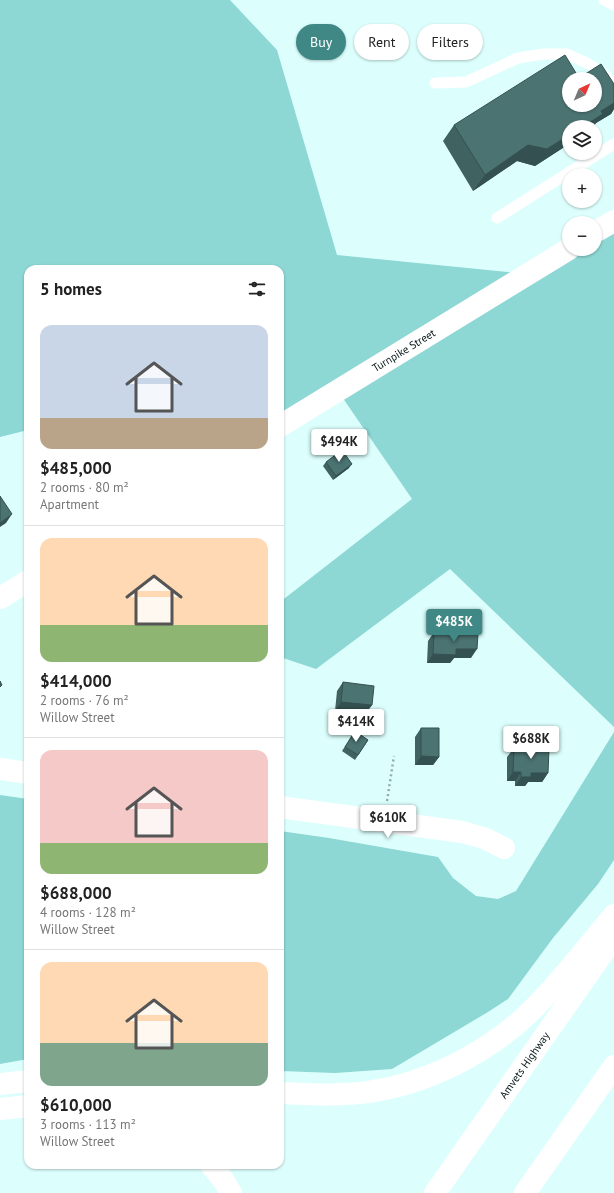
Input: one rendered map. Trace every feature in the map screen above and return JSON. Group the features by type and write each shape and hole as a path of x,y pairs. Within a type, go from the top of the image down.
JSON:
{"main road":[{"path":"602,228 614,221"},
{"name":"Turnpike Street","path":"284,424 562,253"},
{"path":"0,598 24,583"},
{"path":"0,769 24,772"},
{"path":"284,808 473,834 494,842 504,848"},
{"path":"284,1093 335,1094 369,1092 413,1081 455,1064 484,1049 508,1032 529,1013 561,978 614,915"},
{"name":"Amvets Highway","path":"435,1193 614,938"},
{"path":"525,1193 614,1066"},
{"path":"0,1084 24,1081"},
{"path":"0,1109 24,1106"},
{"path":"214,1169 231,1193"}],"lane":[{"path":"604,0 614,5"},
{"path":"435,83 466,82 518,58 544,54 567,54 587,63 604,74 614,86"},
{"path":"497,218 614,144"}],"path":[{"path":"384,821 394,756"}],"shaded area":[{"path":"0,0 230,0 277,50 337,255 528,274 562,253 562,256 602,256 602,228 614,221 614,727 450,569 316,669 284,658 284,599 412,499 338,391 284,424 284,265 24,265 24,431 0,437"},
{"path":"614,732 614,860 598,884 553,938 508,999 392,1069 335,1073 284,1071 284,832 438,857 453,878 476,896 498,899 516,891"},
{"path":"0,795 24,798 24,1060 0,1064"}],"building":[{"path":"565,55 575,72 562,72 562,112 602,112 603,114 593,120 562,120 562,139 547,149 528,145 485,175 454,125"},
{"path":"601,64 614,84 614,103 602,110 602,72 588,72"},
{"path":"342,450 352,464 336,476 326,462"},
{"path":"0,496 12,514 0,523"},
{"path":"434,632 478,634 477,649 456,649 456,655 433,654"},
{"path":"343,682 374,686 372,705 341,702"},
{"path":"421,728 439,728 439,757 421,756"},
{"path":"355,731 368,740 358,755 345,747"},
{"path":"539,742 546,742 545,749 549,749 548,773 531,773 531,777 521,777 521,772 513,772 514,748 539,748"}]}
